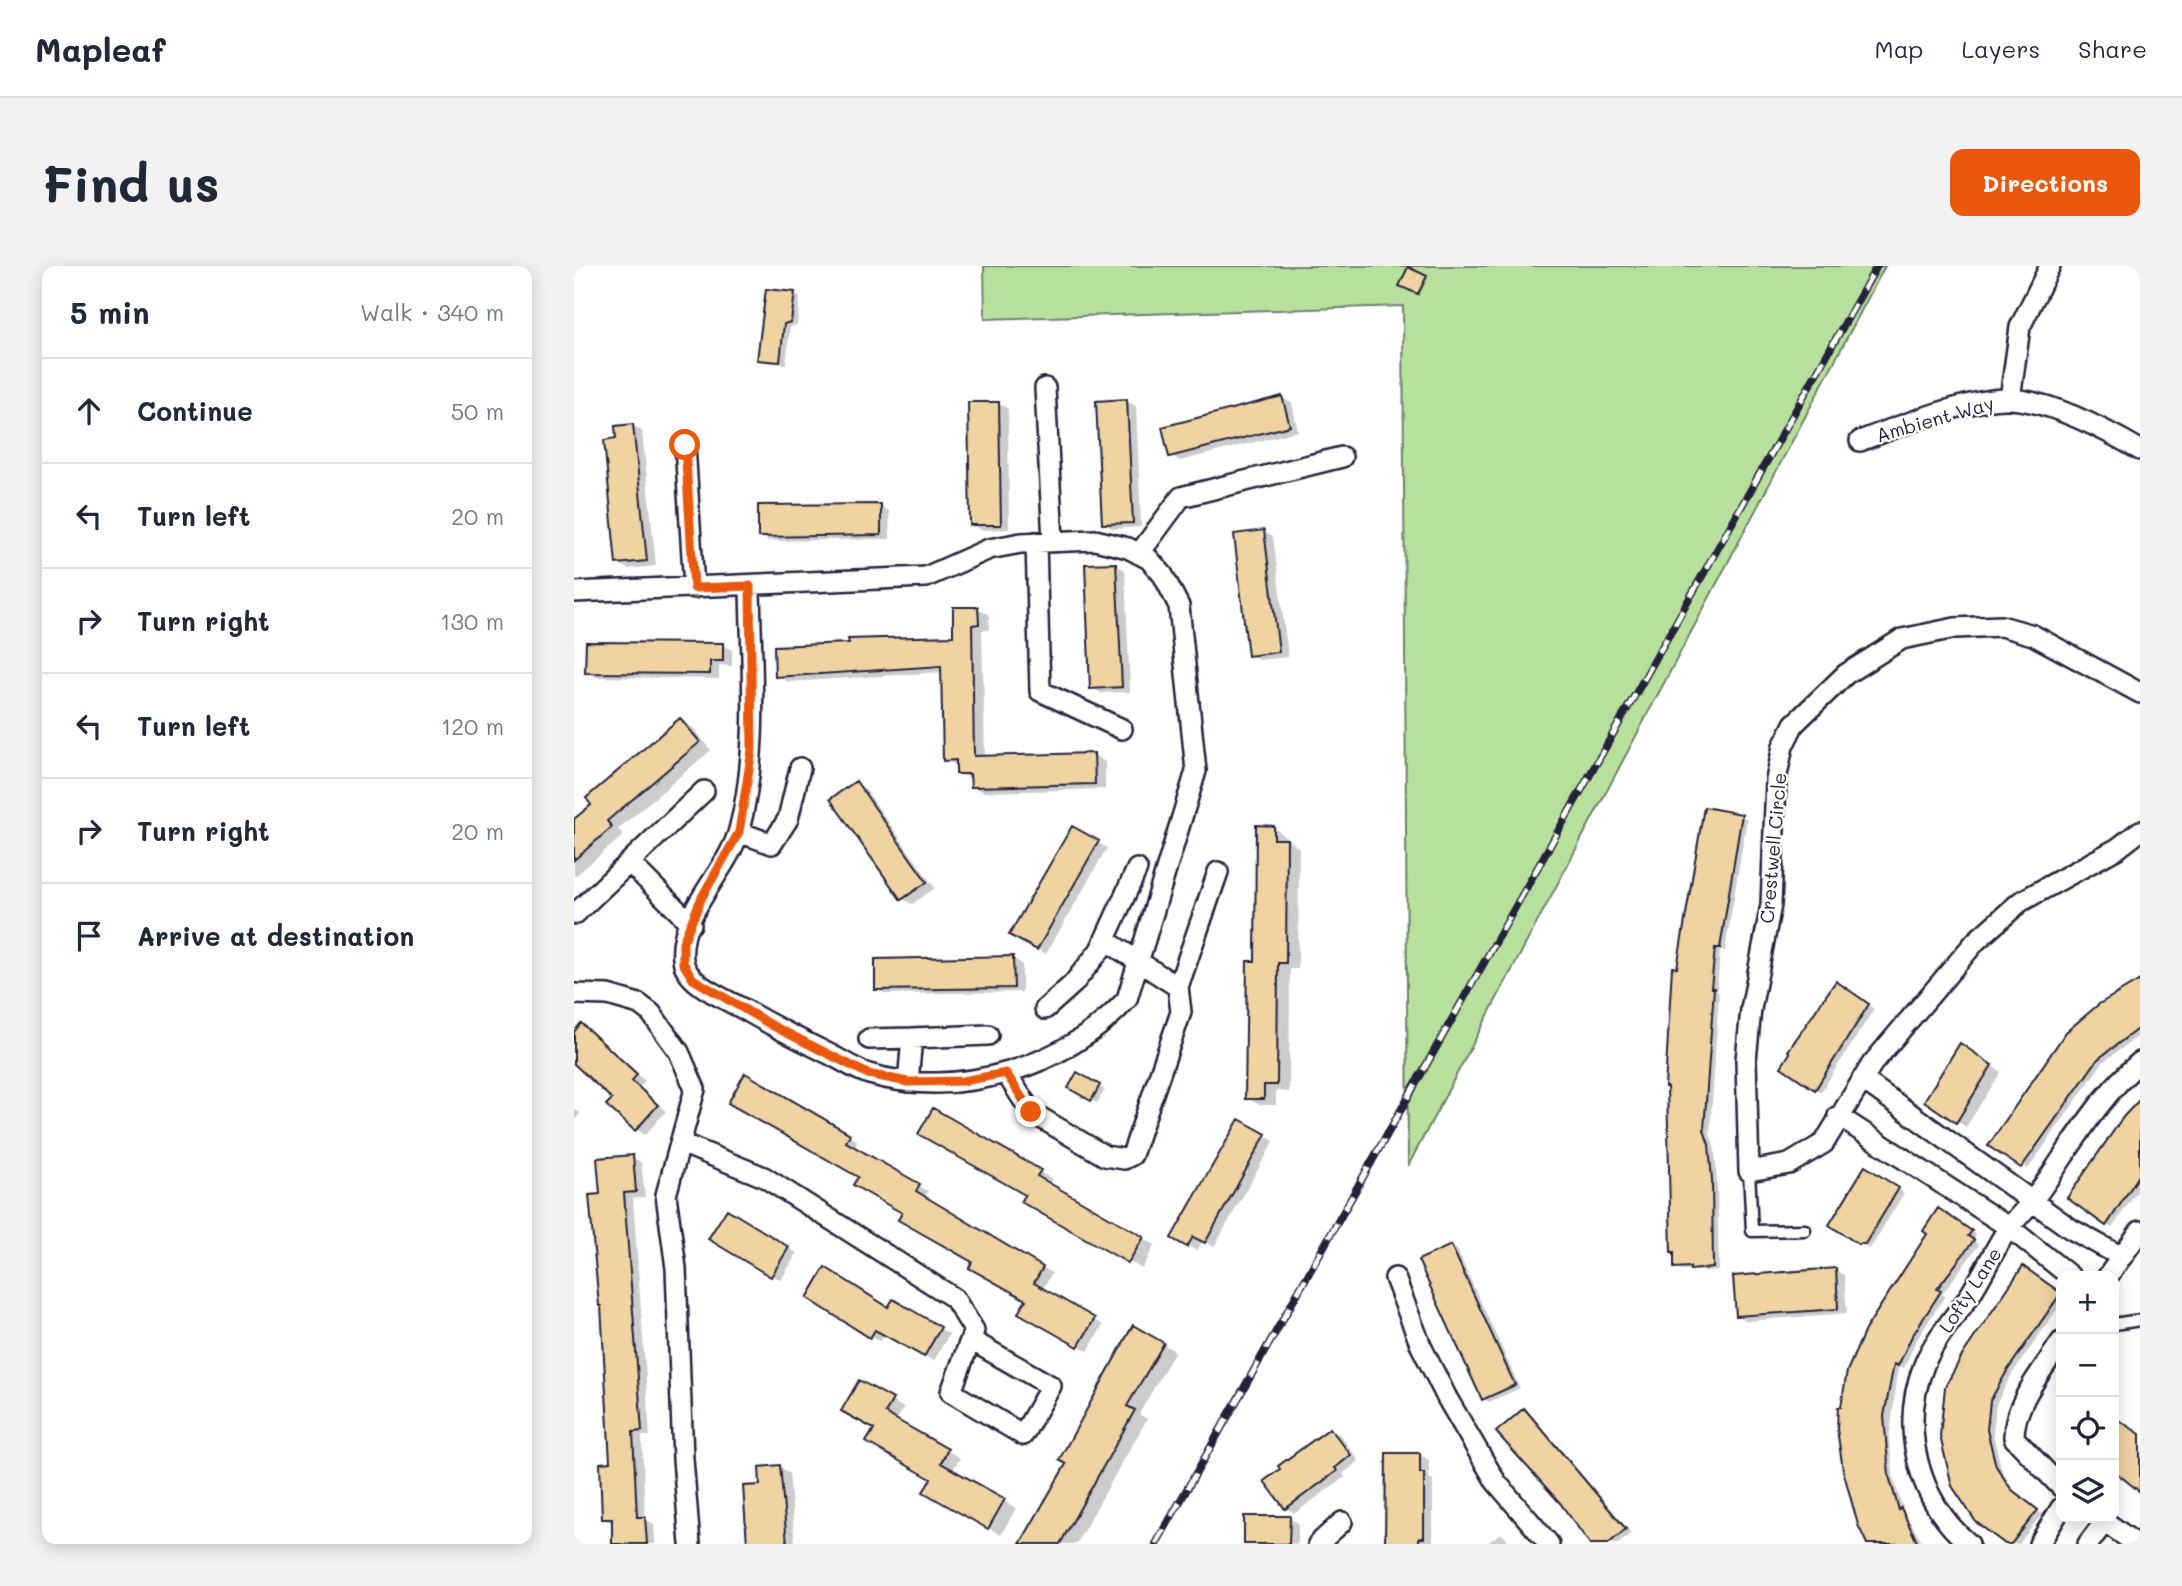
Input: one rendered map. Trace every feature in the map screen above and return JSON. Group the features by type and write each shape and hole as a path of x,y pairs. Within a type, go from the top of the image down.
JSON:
{"street":[{"name":"Ambient Way","path":"2010,399 2020,327 2050,266"},
{"path":"1045,388 1040,691 1122,729"},
{"name":"Ambient Way","path":"1860,441 1979,402 2010,399 2040,405 2111,433 2140,450"},
{"path":"685,445 694,588"},
{"path":"1139,554 1181,497 1342,457"},
{"path":"574,593 926,577 989,550 1044,542 1096,540 1149,559 1163,575 1179,606 1196,771 1127,999 1115,1013 1057,1053 1006,1073 963,1081 908,1082 868,1074 773,1026 693,979 683,963 683,942 739,832 752,750 750,586"},
{"name":"Crestwell Circle","path":"1749,1171 1746,1060 1749,1021 1771,905 1776,780 1783,746 1794,724 1846,674 1902,639 1955,628 2001,626 2033,635 2140,693"},
{"path":"739,832 772,844 788,819 800,768"},
{"path":"575,914 704,791"},
{"path":"1749,1171 1789,1164 1824,1143 1862,1079 1911,1014 1976,940 2020,902 2118,848 2140,831"},
{"path":"630,863 691,924"},
{"path":"1045,1009 1073,984 1105,940 1137,869"},
{"path":"1006,1073 1031,1112 1105,1156 1124,1159 1132,1155 1181,1012 1178,987 1218,872"},
{"path":"1105,940 1178,987"},
{"path":"574,995 579,992 608,995 639,1004 651,1013 678,1052 695,1089 666,1195 676,1268 683,1459 690,1544"},
{"path":"869,1039 988,1035"},
{"path":"908,1082 912,1038"},
{"name":"Lofty Lane","path":"1969,1544 1955,1532 1927,1493 1914,1439 1914,1418 1924,1365 2010,1228 2034,1200 2120,1078 2140,1062"},
{"path":"1862,1079 2071,1229 2134,1245 2112,1271"},
{"path":"1839,1116 2010,1228 2064,1271"},
{"path":"681,1143 764,1177 954,1297 974,1330 951,1392 1023,1435 1051,1386 971,1340"},
{"path":"1395,1278 1421,1346 1447,1398 1496,1482 1549,1544"},
{"path":"2056,1350 2034,1383 2014,1424 2014,1438 2056,1482"},
{"path":"2039,1544 2056,1516"},
{"path":"1318,1544 1342,1522"},
{"path":"2088,1544 2101,1523"},
{"path":"2107,1523 2136,1544"}],"lane":[{"path":"1749,1171 1752,1231 1805,1230"},
{"path":"2119,1323 2140,1320"}],"green space":[{"path":"984,266 1885,266 1408,1166 1403,306 985,319"}],"building":[{"path":"1408,267 1427,276 1418,294 1399,286"},
{"path":"766,289 795,292 791,322 784,324 780,362 757,360"},
{"path":"1282,396 1290,426 1169,457 1162,427"},
{"path":"1127,399 1133,523 1102,524 1096,401"},
{"path":"968,402 999,402 1001,525 970,525"},
{"path":"633,424 647,561 616,564 604,440 616,438 615,426"},
{"path":"881,504 881,535 758,537 758,505"},
{"path":"1264,530 1279,652 1248,656 1234,534"},
{"path":"1116,563 1122,687 1090,689 1085,564"},
{"path":"953,607 978,607 979,624 972,625 974,756 1094,753 1095,784 971,787 970,774 956,774 956,760 943,761 941,666 775,677 774,646 849,643 848,639 953,636"},
{"path":"586,642 723,643 723,661 710,661 710,674 585,673"},
{"path":"680,718 700,742 607,821 612,827 574,860 574,819 591,805 586,798"},
{"path":"856,781 927,882 901,900 830,799"},
{"path":"1704,807 1742,814 1720,948 1715,948 1711,988 1714,988 1704,1130 1709,1145 1712,1180 1713,1268 1690,1270 1690,1267 1674,1268 1674,1252 1671,1252 1665,1087 1672,967 1677,968"},
{"path":"1256,825 1274,826 1274,839 1287,839 1286,963 1278,963 1277,1085 1264,1085 1264,1099 1245,1099 1247,961 1255,961"},
{"path":"1072,826 1099,841 1037,950 1009,935"},
{"path":"1013,956 1014,988 875,990 875,959"},
{"path":"2140,980 2140,1027 2098,1059 2021,1168 1988,1146 2066,1032 2099,1004"},
{"path":"1836,981 1869,1004 1815,1090 1781,1067 1790,1053 1788,1051"},
{"path":"581,1023 637,1074 632,1081 658,1105 635,1131 606,1105 612,1099 574,1064 574,1032"},
{"path":"1960,1043 1992,1065 1956,1123 1924,1101"},
{"path":"1077,1072 1100,1085 1091,1101 1068,1088"},
{"path":"745,1073 850,1134 846,1142 920,1184 916,1191 1043,1267 1034,1283 1095,1318 1078,1347 1018,1313 1026,1300 969,1268 972,1262 898,1220 902,1213 853,1185 858,1177 728,1103"},
{"path":"2140,1099 2140,1174 2106,1226 2067,1198 2124,1116"},
{"path":"933,1108 1041,1170 1037,1176 1144,1237 1128,1263 1021,1202 1025,1195 918,1134"},
{"path":"1239,1119 1266,1134 1205,1243 1193,1237 1187,1247 1171,1238"},
{"path":"633,1155 636,1192 624,1193 642,1431 633,1432 637,1517 645,1517 647,1544 612,1544 612,1519 602,1519 600,1463 610,1462 601,1306 589,1195 600,1194 597,1158"},
{"path":"1865,1166 1899,1188 1865,1244 1858,1244 1829,1225"},
{"path":"1938,1208 1972,1231 1968,1236 1974,1240 1937,1289 1941,1291 1911,1338 1898,1366 1894,1364 1884,1416 1889,1476 1899,1510 1901,1508 1918,1544 1867,1544 1858,1525 1843,1470 1837,1429 1838,1407 1841,1407 1847,1371 1865,1330 1927,1234 1923,1231"},
{"path":"727,1209 789,1247 771,1277 708,1239"},
{"path":"1451,1245 1515,1385 1482,1400 1418,1260"},
{"path":"2023,1266 2056,1289 2056,1300 2007,1371 1990,1401 1987,1430 1996,1466 2011,1489 2038,1510 2011,1544 2005,1544 1976,1522 1952,1486 1940,1436 1945,1387 1963,1354"},
{"path":"825,1267 888,1307 893,1299 941,1327 924,1357 875,1330 870,1338 807,1298"},
{"path":"1836,1268 1838,1309 1736,1316 1733,1276"},
{"path":"1133,1325 1164,1343 1127,1406 1135,1410 1060,1544 1020,1544 1066,1464 1059,1460"},
{"path":"859,1380 893,1399 885,1413 948,1449 941,1463 1005,1499 988,1529 923,1492 931,1479 866,1442 874,1429 841,1411"},
{"path":"1524,1408 1626,1529 1608,1544 1590,1544 1560,1503 1496,1432"},
{"path":"2119,1420 2140,1434 2140,1492 2119,1475"},
{"path":"1330,1428 1351,1455 1335,1468 1337,1471 1285,1509 1264,1481 1280,1469 1278,1466"},
{"path":"1386,1453 1420,1453 1420,1473 1424,1473 1424,1538 1419,1538 1419,1544 1385,1544"},
{"path":"780,1465 787,1544 747,1544 743,1486 760,1485 759,1467"},
{"path":"1244,1516 1290,1516 1289,1544 1244,1544"}],"railway":[{"path":"1156,1544 1877,266"}],"route":[{"path":"685,445 694,588 750,586 752,750 739,832 702,897 683,942 683,963 693,979 773,1026 868,1074 908,1082 963,1081 1006,1073 1031,1112"}]}
